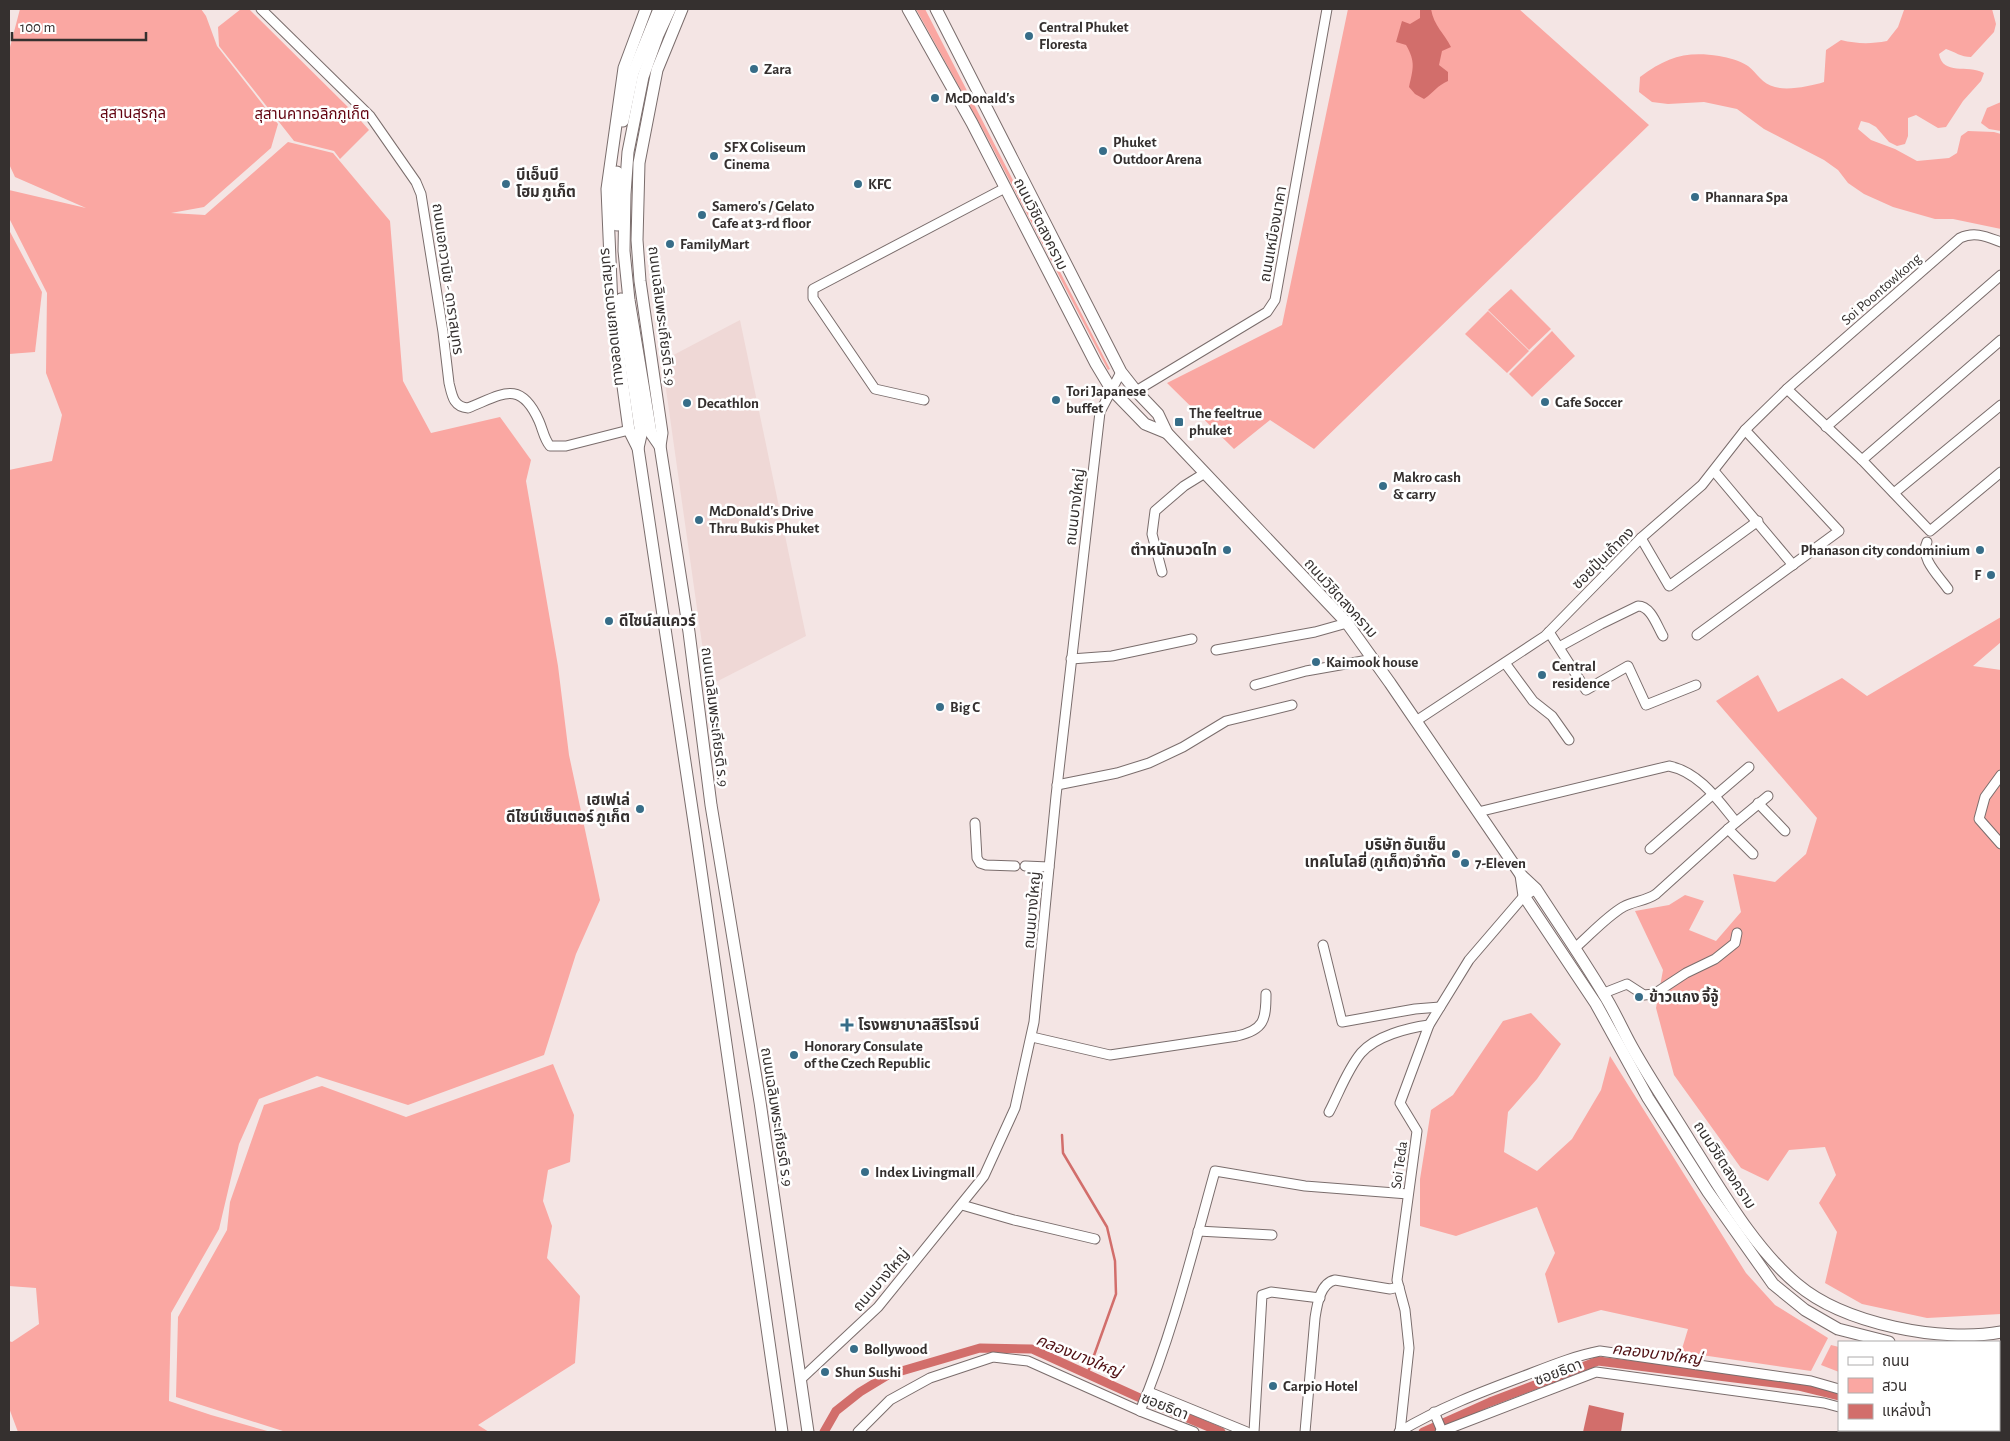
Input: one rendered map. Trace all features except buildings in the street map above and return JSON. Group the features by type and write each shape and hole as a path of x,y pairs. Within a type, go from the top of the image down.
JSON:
{"main road":[{"path":"646,9 624,68 607,189 612,306 629,430 638,448 782,1432"},
{"name":"ทางลอดแยกดาราสมุทร","path":"638,448 641,435 618,274 616,182 622,127 634,73 659,9"},
{"name":"ทางลอดแยกดาราสมุทร","path":"660,446 651,433 629,300 624,251 625,194 628,152 643,77 670,9"},
{"name":"ถนนเฉลิมพระเกียรติ ร.9","path":"682,9 657,70 639,163 637,240 639,272 662,434 660,446 689,632 710,805 757,1083 808,1432"},
{"name":"ถนนวิชิตสงคราม","path":"908,9 1111,389 1145,424 1167,433"},
{"name":"ถนนวิชิตสงคราม","path":"936,9 1121,372 1158,414 1167,433 1346,623 1374,659 1521,875 1536,889 1604,993 1632,1047 1716,1182 1763,1249 1798,1285 1832,1307 1861,1319 1911,1331 1980,1336 2001,1332"},
{"name":"ถนนวิชิตสงคราม","path":"1521,875 1524,896 1596,1004 1648,1098 1708,1192 1773,1284 1805,1310 1838,1330 1885,1341"}],"street":[{"name":"ถนนเอกวานิช - ดาราสมุทร","path":"261,9 370,116 416,182 421,194 437,287 449,383 453,398 457,404 468,408 512,392 523,398 536,414 545,439 550,446 566,446 629,430"},
{"name":"ถนนเหมืองนาคา","path":"1136,391 1267,312 1275,300 1327,9"},
{"path":"924,400 876,389 813,298 813,289 1005,188"},
{"name":"Soi Poontowkong","path":"1787,388 1960,238 1977,234 2001,242"},
{"path":"1826,427 2001,275"},
{"path":"1862,460 2001,340"},
{"name":"ถนนบางใหญ่","path":"800,1379 878,1308 962,1205 984,1176 1015,1108 1032,1037 1057,785 1100,412 1121,372"},
{"path":"1787,388 1862,460 1930,531 2001,472"},
{"name":"ซอยปุ้นเถ้ากง","path":"1416,721 1549,632 1641,538 1702,485 1745,430 1787,388"},
{"path":"1894,493 2001,405"},
{"path":"1697,635 1838,531 1745,430"},
{"path":"1714,471 1793,564"},
{"path":"1162,572 1152,534 1155,510 1184,486 1204,473"},
{"path":"1641,538 1669,586 1758,521"},
{"path":"1928,542 1925,550 1927,559 1948,589"},
{"path":"1559,647 1638,606 1643,606 1648,611 1663,636"},
{"path":"1216,650 1315,632 1346,623"},
{"path":"1549,632 1586,690 1628,666 1646,705 1696,685"},
{"path":"1072,659 1112,656 1192,639"},
{"path":"1254,685 1306,671 1374,659"},
{"path":"1505,663 1533,702 1552,716 1570,740"},
{"path":"1057,785 1117,773 1149,763 1183,747 1226,721 1292,705"},
{"path":"1478,812 1668,766 1680,768 1700,781 1736,822"},
{"path":"1650,849 1749,767"},
{"path":"2001,775 1984,797 1979,819 2001,844"},
{"path":"1574,948 1618,911 1656,894 1736,822 1768,796"},
{"path":"1758,803 1786,830"},
{"path":"975,823 977,858 980,863 1016,866"},
{"path":"1728,829 1753,854"},
{"path":"1025,866 1049,867"},
{"name":"Soi Teda","path":"1400,1432 1409,1348 1405,1310 1397,1280 1417,1131 1400,1103 1428,1025 1469,960 1524,896 1536,889"},
{"path":"1604,993 1627,984 1644,995 1654,994 1682,976 1723,954 1735,943 1736,933"},
{"path":"1323,945 1342,1022 1415,1009 1440,1007"},
{"path":"1032,1037 1110,1055 1237,1036 1251,1032 1261,1025 1265,1015 1266,994"},
{"path":"1329,1112 1353,1064 1367,1048 1389,1036 1428,1025"},
{"path":"1140,1411 1186,1276 1215,1171 1305,1186 1408,1194"},
{"path":"962,1205 1014,1220 1095,1239"},
{"path":"1198,1231 1272,1235"},
{"path":"1305,1432 1314,1325 1320,1298 1325,1286 1332,1280 1390,1289 1399,1287"},
{"path":"1254,1432 1262,1295 1271,1292 1320,1298"},
{"path":"1400,1432 1434,1412 1471,1396 1579,1355 1600,1351 1811,1381 1838,1388"},
{"name":"ซอยธิดา","path":"864,1430 890,1400 930,1378 993,1357 1028,1361 1140,1411 1194,1432"},
{"name":"ซอยธิดา","path":"1441,1432 1596,1372 1824,1403 1838,1408"},
{"path":"1148,1392 1247,1432"},
{"path":"1434,1412 1441,1432"}],"shaded area":[{"path":"740,320 806,636 708,686 662,361"}],"green space":[{"name":"สุสานสุรกุล","path":"20,9 201,9 206,16 217,46 278,124 271,148 204,207 171,213 205,215 288,142 333,153 390,221 403,381 431,433 500,417 531,460 526,481 558,666 569,755 600,900 576,954 544,1055 408,1105 317,1076 259,1099 239,1144 219,1229 171,1313 169,1401 271,1432 18,1432 9,1408 9,1341 12,1342 39,1324 36,1288 9,1286 9,470 52,461 62,415 46,373 47,293 9,218 9,190 86,208 15,177 9,164 9,51"},
{"name":"สุสานคาทอลิกภูเก็ต","path":"241,9 249,9 369,130 340,159 334,151 294,141 219,46 218,27"},
{"path":"916,9 925,9 1110,369 1108,370 988,139"},
{"path":"1348,9 1519,9 1649,125 1314,449 1270,420 1234,449 1167,383 1282,325"},
{"path":"1900,9 1992,9 1996,24 1994,32 1971,57 1946,49 1939,54 1941,61 1945,65 1984,73 1981,81 1963,101 1946,127 1938,128 1916,115 1908,118 1908,136 1905,144 1897,146 1889,142 1876,127 1869,123 1861,121 1858,129 1871,140 1895,149 1917,161 1949,158 1957,153 1961,136 1968,131 2001,134 2001,229 1953,219 1935,219 1893,207 1864,194 1848,183 1838,170 1824,160 1764,129 1737,109 1704,102 1668,104 1652,102 1639,92 1640,77 1650,70 1668,60 1697,54 1730,58 1741,62 1770,86 1793,88 1824,82 1826,50 1841,40 1864,43 1887,41 1898,27 1904,10"},
{"path":"2001,102 2001,131 1989,129 1981,123 1987,108"},
{"path":"9,230 42,292 35,352 9,354"},
{"path":"1511,289 1551,329 1529,350 1488,310"},
{"path":"1488,311 1529,351 1507,373 1465,334"},
{"path":"1552,331 1575,356 1532,397 1509,374"},
{"path":"2001,617 2001,642 1973,666 2001,670 2001,1314 1927,1318 1862,1304 1825,1283 1837,1232 1819,1203 1836,1175 1825,1147 1789,1150 1768,1181 1741,1168 1674,1075 1656,1008 1663,970 1635,911 1669,905 1685,895 1704,901 1689,930 1716,941 1741,912 1733,874 1775,882 1806,854 1817,818 1716,701 1758,675 1778,712 1842,678 1867,696"},
{"path":"1531,1013 1561,1044 1537,1079 1508,1112 1504,1152 1537,1171 1572,1139 1601,1090 1610,1056 1746,1273 1775,1305 1828,1338 1811,1371 1681,1352 1688,1329 1601,1310 1558,1323 1545,1274 1555,1253 1537,1207 1456,1236 1420,1226 1420,1179 1431,1110 1453,1095 1503,1021"},
{"path":"553,1064 574,1115 570,1162 548,1170 543,1201 552,1226 547,1258 580,1296 575,1363 478,1425 489,1432 286,1432 176,1397 178,1317 227,1230 230,1202 264,1105 322,1086 406,1117"},
{"path":"1831,1345 1838,1347 1838,1372 1821,1365"}],"water":[{"path":"1420,9 1431,9 1437,25 1451,47 1442,51 1439,65 1448,72 1448,81 1424,99 1415,94 1409,87 1412,70 1411,56 1406,45 1396,42 1402,21 1410,24 1420,18"},
{"path":"1589,1405 1624,1413 1621,1432 1583,1432"}],"waterway":[{"path":"1062,1135 1063,1153 1107,1227 1115,1261 1116,1294 1087,1375"},
{"name":"คลองบางใหญ่","path":"824,1432 836,1411 860,1392 888,1375 980,1348 1032,1349 1221,1432"},
{"name":"คลองบางใหญ่","path":"1423,1432 1490,1402 1598,1361 1798,1386 1838,1396"}],"place":[{"name":"Central Phuket Floresta","path":"1029,36"},
{"name":"Zara","path":"754,69"},
{"name":"McDonald's","path":"935,98"},
{"name":"Phuket Outdoor Arena","path":"1103,151"},
{"name":"SFX Coliseum Cinema","path":"714,156"},
{"name":"บีเอ็นบี โฮม ภูเก็ต","path":"506,184"},
{"name":"KFC","path":"858,184"},
{"name":"Phannara Spa","path":"1695,197"},
{"name":"Samero's / Gelato Cafe at 3-rd floor","path":"702,215"},
{"name":"FamilyMart","path":"670,244"},
{"name":"Tori Japanese buffet","path":"1056,400"},
{"name":"Cafe Soccer","path":"1545,402"},
{"name":"Decathlon","path":"687,403"},
{"name":"The feeltrue phuket","path":"1179,422"},
{"name":"Makro cash & carry","path":"1383,486"},
{"name":"McDonald's Drive Thru Bukis Phuket","path":"699,520"},
{"name":"ตำหนักนวดไท","path":"1227,550"},
{"name":"Phanason city condominium","path":"1980,550"},
{"name":"F","path":"1991,575"},
{"name":"ดีไซน์สแควร์","path":"609,621"},
{"name":"Kaimook house","path":"1316,662"},
{"name":"Central residence","path":"1542,675"},
{"name":"Big C","path":"940,707"},
{"name":"เฮเฟเล่ ดีไซน์เซ็นเตอร์ ภูเก็ต","path":"640,809"},
{"name":"บริษัท อันเซ็น เทคโนโลยี่ (ภูเก็ต)จำกัด","path":"1456,854"},
{"name":"7-Eleven","path":"1465,863"},
{"name":"ข้าวแกง จี้จู้","path":"1639,997"},
{"name":"โรงพยาบาลสิริโรจน์","path":"847,1025"},
{"name":"Honorary Consulate of the Czech Republic","path":"794,1055"},
{"name":"Index Livingmall","path":"865,1172"},
{"name":"Bollywood","path":"854,1349"},
{"name":"Shun Sushi","path":"825,1372"},
{"name":"Carpio Hotel","path":"1273,1386"}]}
